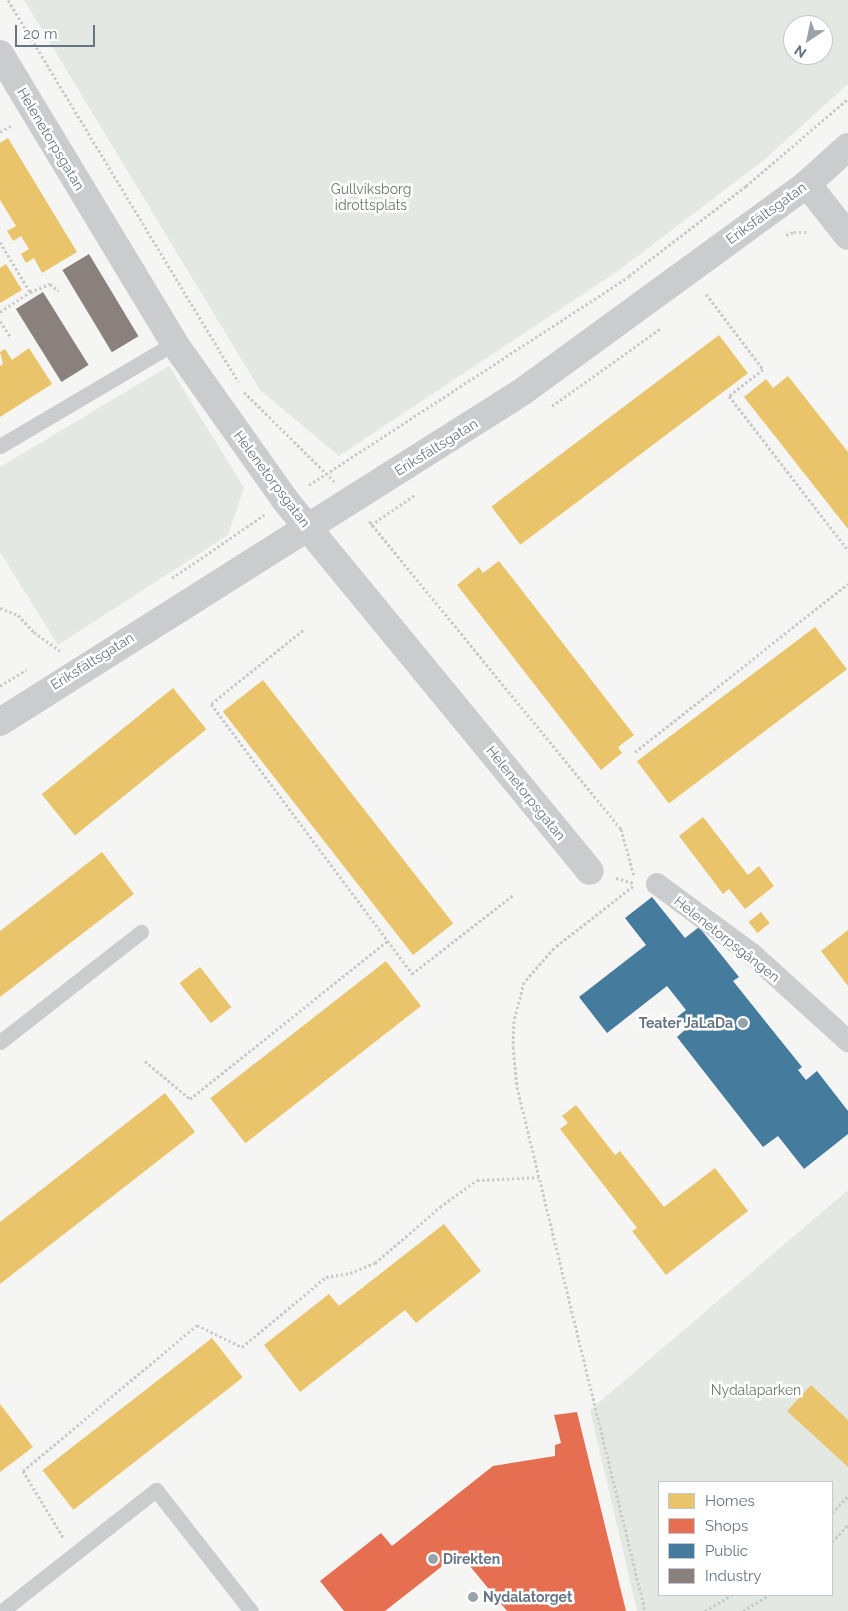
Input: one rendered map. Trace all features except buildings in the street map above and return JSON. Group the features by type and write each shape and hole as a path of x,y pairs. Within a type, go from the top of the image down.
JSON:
{"street":[{"name":"Helenetorpsgatan","path":"0,54 174,343 285,500 590,871"},
{"name":"Eriksfältsgatan","path":"1,722 27,702 522,392 807,184 848,147"},
{"path":"807,184 842,228"},
{"name":"Helenetorpsgången","path":"646,884 752,954 848,1041"}],"lane":[{"path":"0,446 174,343"},
{"path":"0,1042 141,932"},
{"path":"2,1611 156,1490 251,1611"}],"path":[{"path":"8,0 243,390 351,500 621,829 646,884"},
{"path":"172,578 285,500 630,276 746,186 848,99"},
{"path":"780,238 794,232 815,234 842,228"},
{"path":"0,242 30,292"},
{"path":"0,312 30,292 50,284 58,291"},
{"path":"698,300 713,288"},
{"path":"706,294 763,369 729,396 848,550"},
{"path":"0,320 11,338"},
{"path":"547,410 666,324"},
{"path":"371,524 418,492"},
{"path":"634,752 848,584"},
{"path":"0,608 18,614 34,632 61,650 54,655"},
{"path":"303,630 211,704 412,974 513,895"},
{"path":"0,686 30,668"},
{"path":"590,871 646,884"},
{"path":"645,1611 517,1087 514,1021 524,982 554,948 646,884"},
{"path":"145,1061 190,1098 387,941"},
{"path":"74,1554 23,1470 196,1325 242,1347 326,1277 350,1273 375,1263 440,1207 478,1180 539,1177"},
{"path":"833,1512 848,1496"},
{"path":"833,1541 848,1525"},
{"path":"705,1611 730,1596"},
{"path":"743,1611 767,1596"}],"green space":[{"name":"Gullviksborg idrottsplats","path":"24,0 848,0 848,84 764,160 618,271 339,456 260,390"},
{"path":"169,366 244,488 228,535 58,645 0,552 0,467"},
{"name":"Nydalaparken","path":"848,1190 848,1611 637,1611 590,1410"}],"place":[{"name":"Teater JaLaDa","path":"743,1023"},
{"name":"Direkten","path":"433,1559"},
{"name":"Nydalatorget","path":"473,1597"}]}
